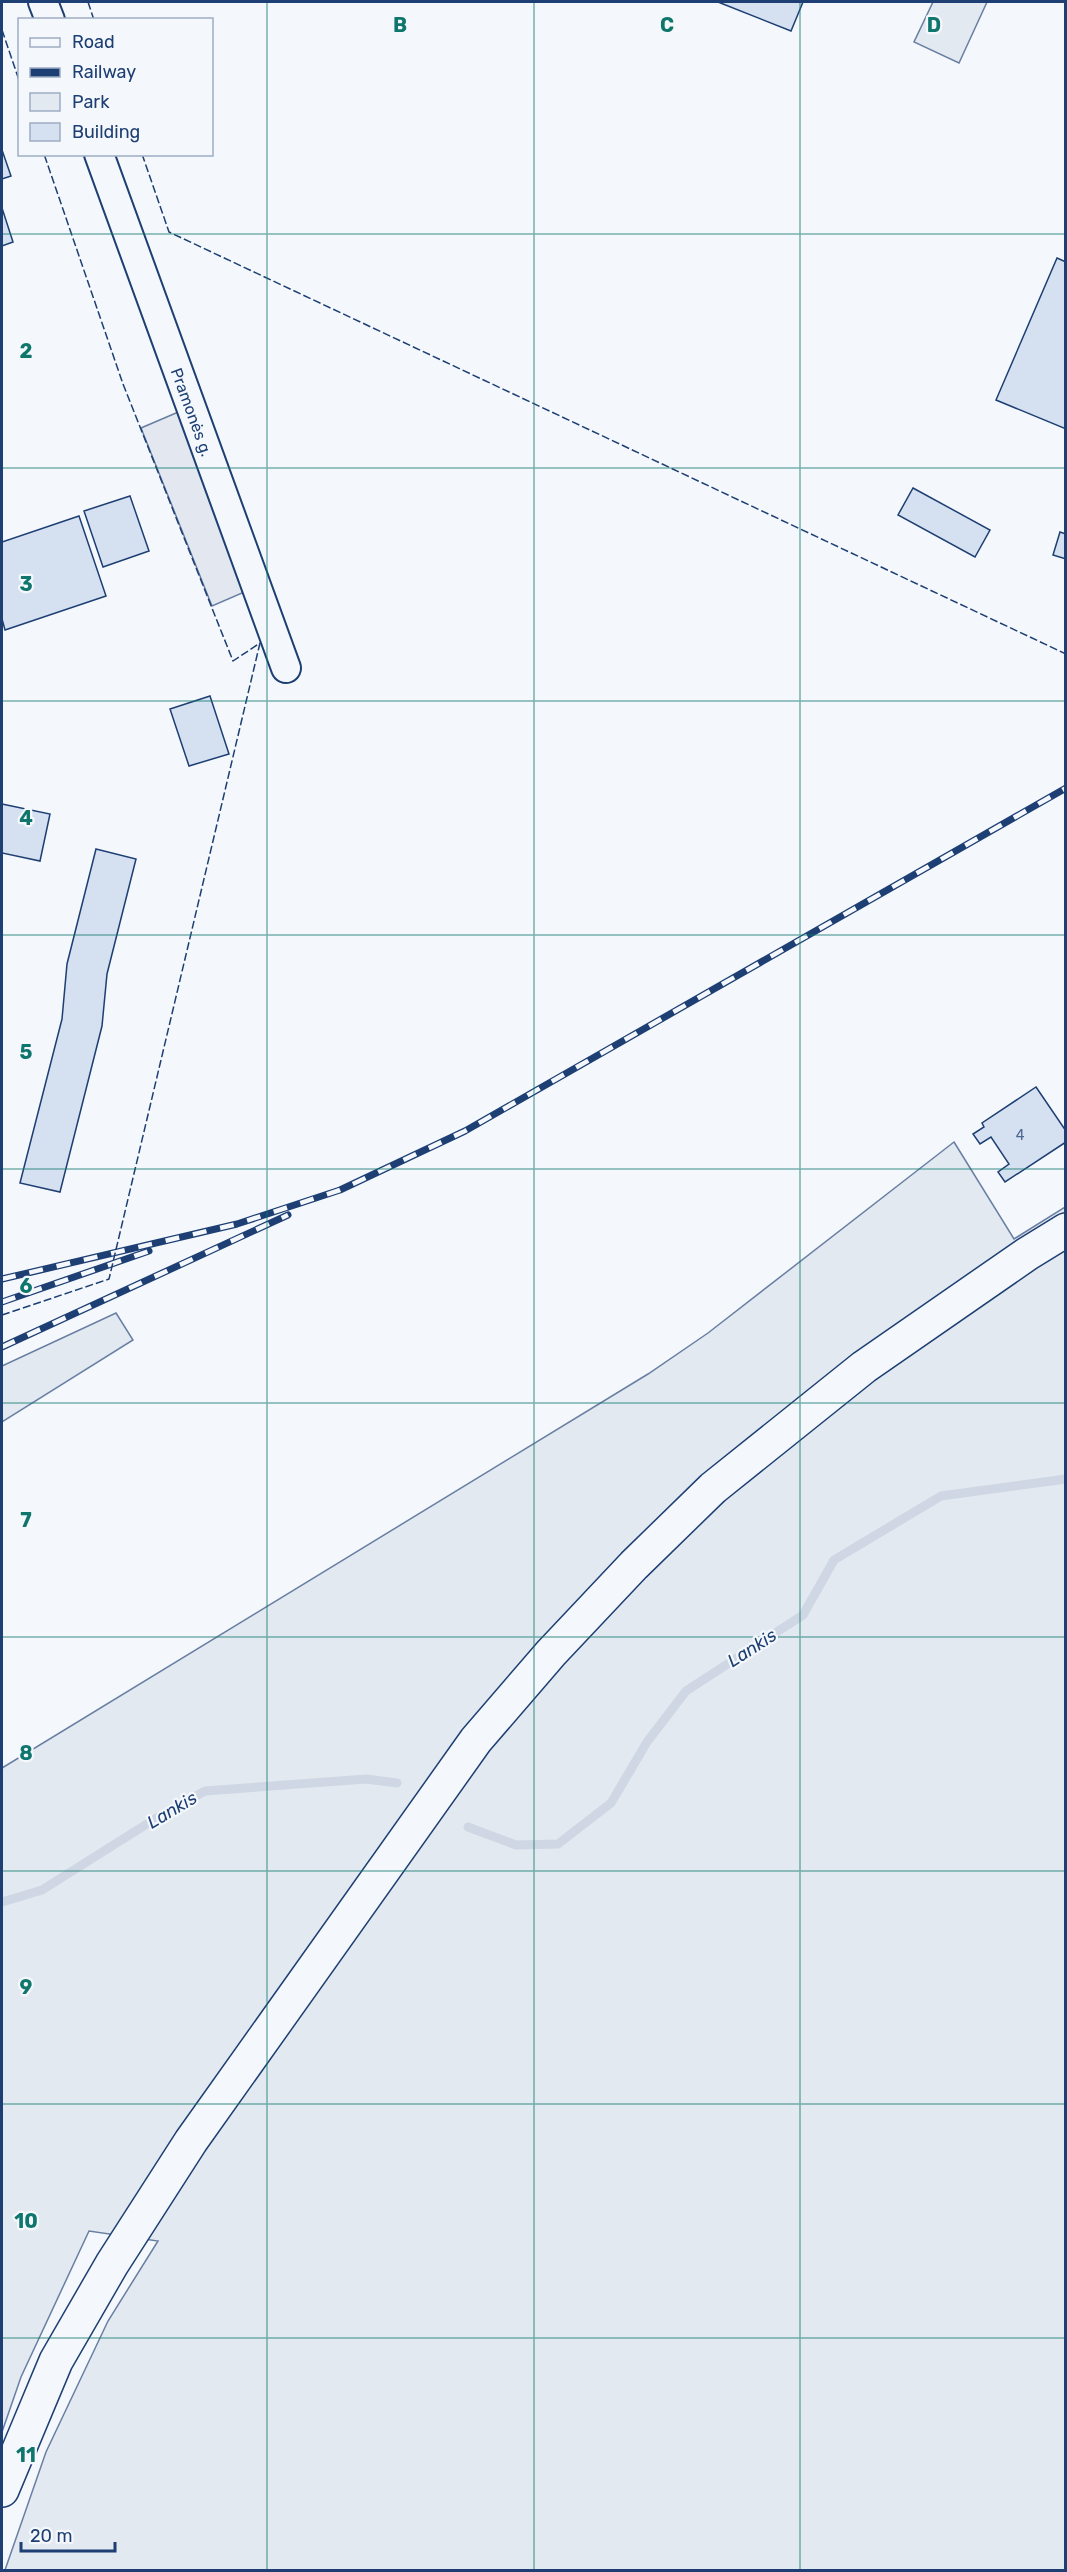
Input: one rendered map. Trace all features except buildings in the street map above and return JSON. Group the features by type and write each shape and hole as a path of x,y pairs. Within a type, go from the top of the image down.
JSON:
{"main road":[{"path":"2,2490 57,2361 112,2264 191,2141 476,1740 551,1653 634,1565 713,1488 864,1367 1065,1230"}],"street":[{"path":"43,2 49,18"},
{"name":"Pramonės g.","path":"100,156 286,668"}],"green space":[{"path":"933,2 987,2 959,63 914,42"},
{"path":"954,1142 1014,1239 1065,1207 1065,2570 5,2570 46,2452 108,2321 158,2241 89,2231 21,2377 2,2432 2,1768 648,1374 708,1333"},
{"path":"116,1313 133,1340 2,1422 2,1366"}],"shaded area":[{"path":"190,407 256,587 212,606 141,428"}],"waterway":[{"name":"Lankis","path":"468,1827 516,1845 558,1844 611,1803 647,1742 686,1691 803,1615 834,1560 941,1496 1066,1479"},
{"name":"Lankis","path":"2,1902 42,1890 158,1817 205,1791 366,1779 397,1783"}],"railway":[{"path":"2,1279 237,1224 340,1190 465,1131 1066,788"},
{"path":"2,1347 288,1215"},
{"path":"2,1302 149,1251"}],"fence":[{"path":"88,2 93,18"},
{"path":"2,30 18,77"},
{"path":"2,1315 109,1279 260,643 233,661 123,384 45,156"},
{"path":"143,156 169,232 1066,654"}]}
